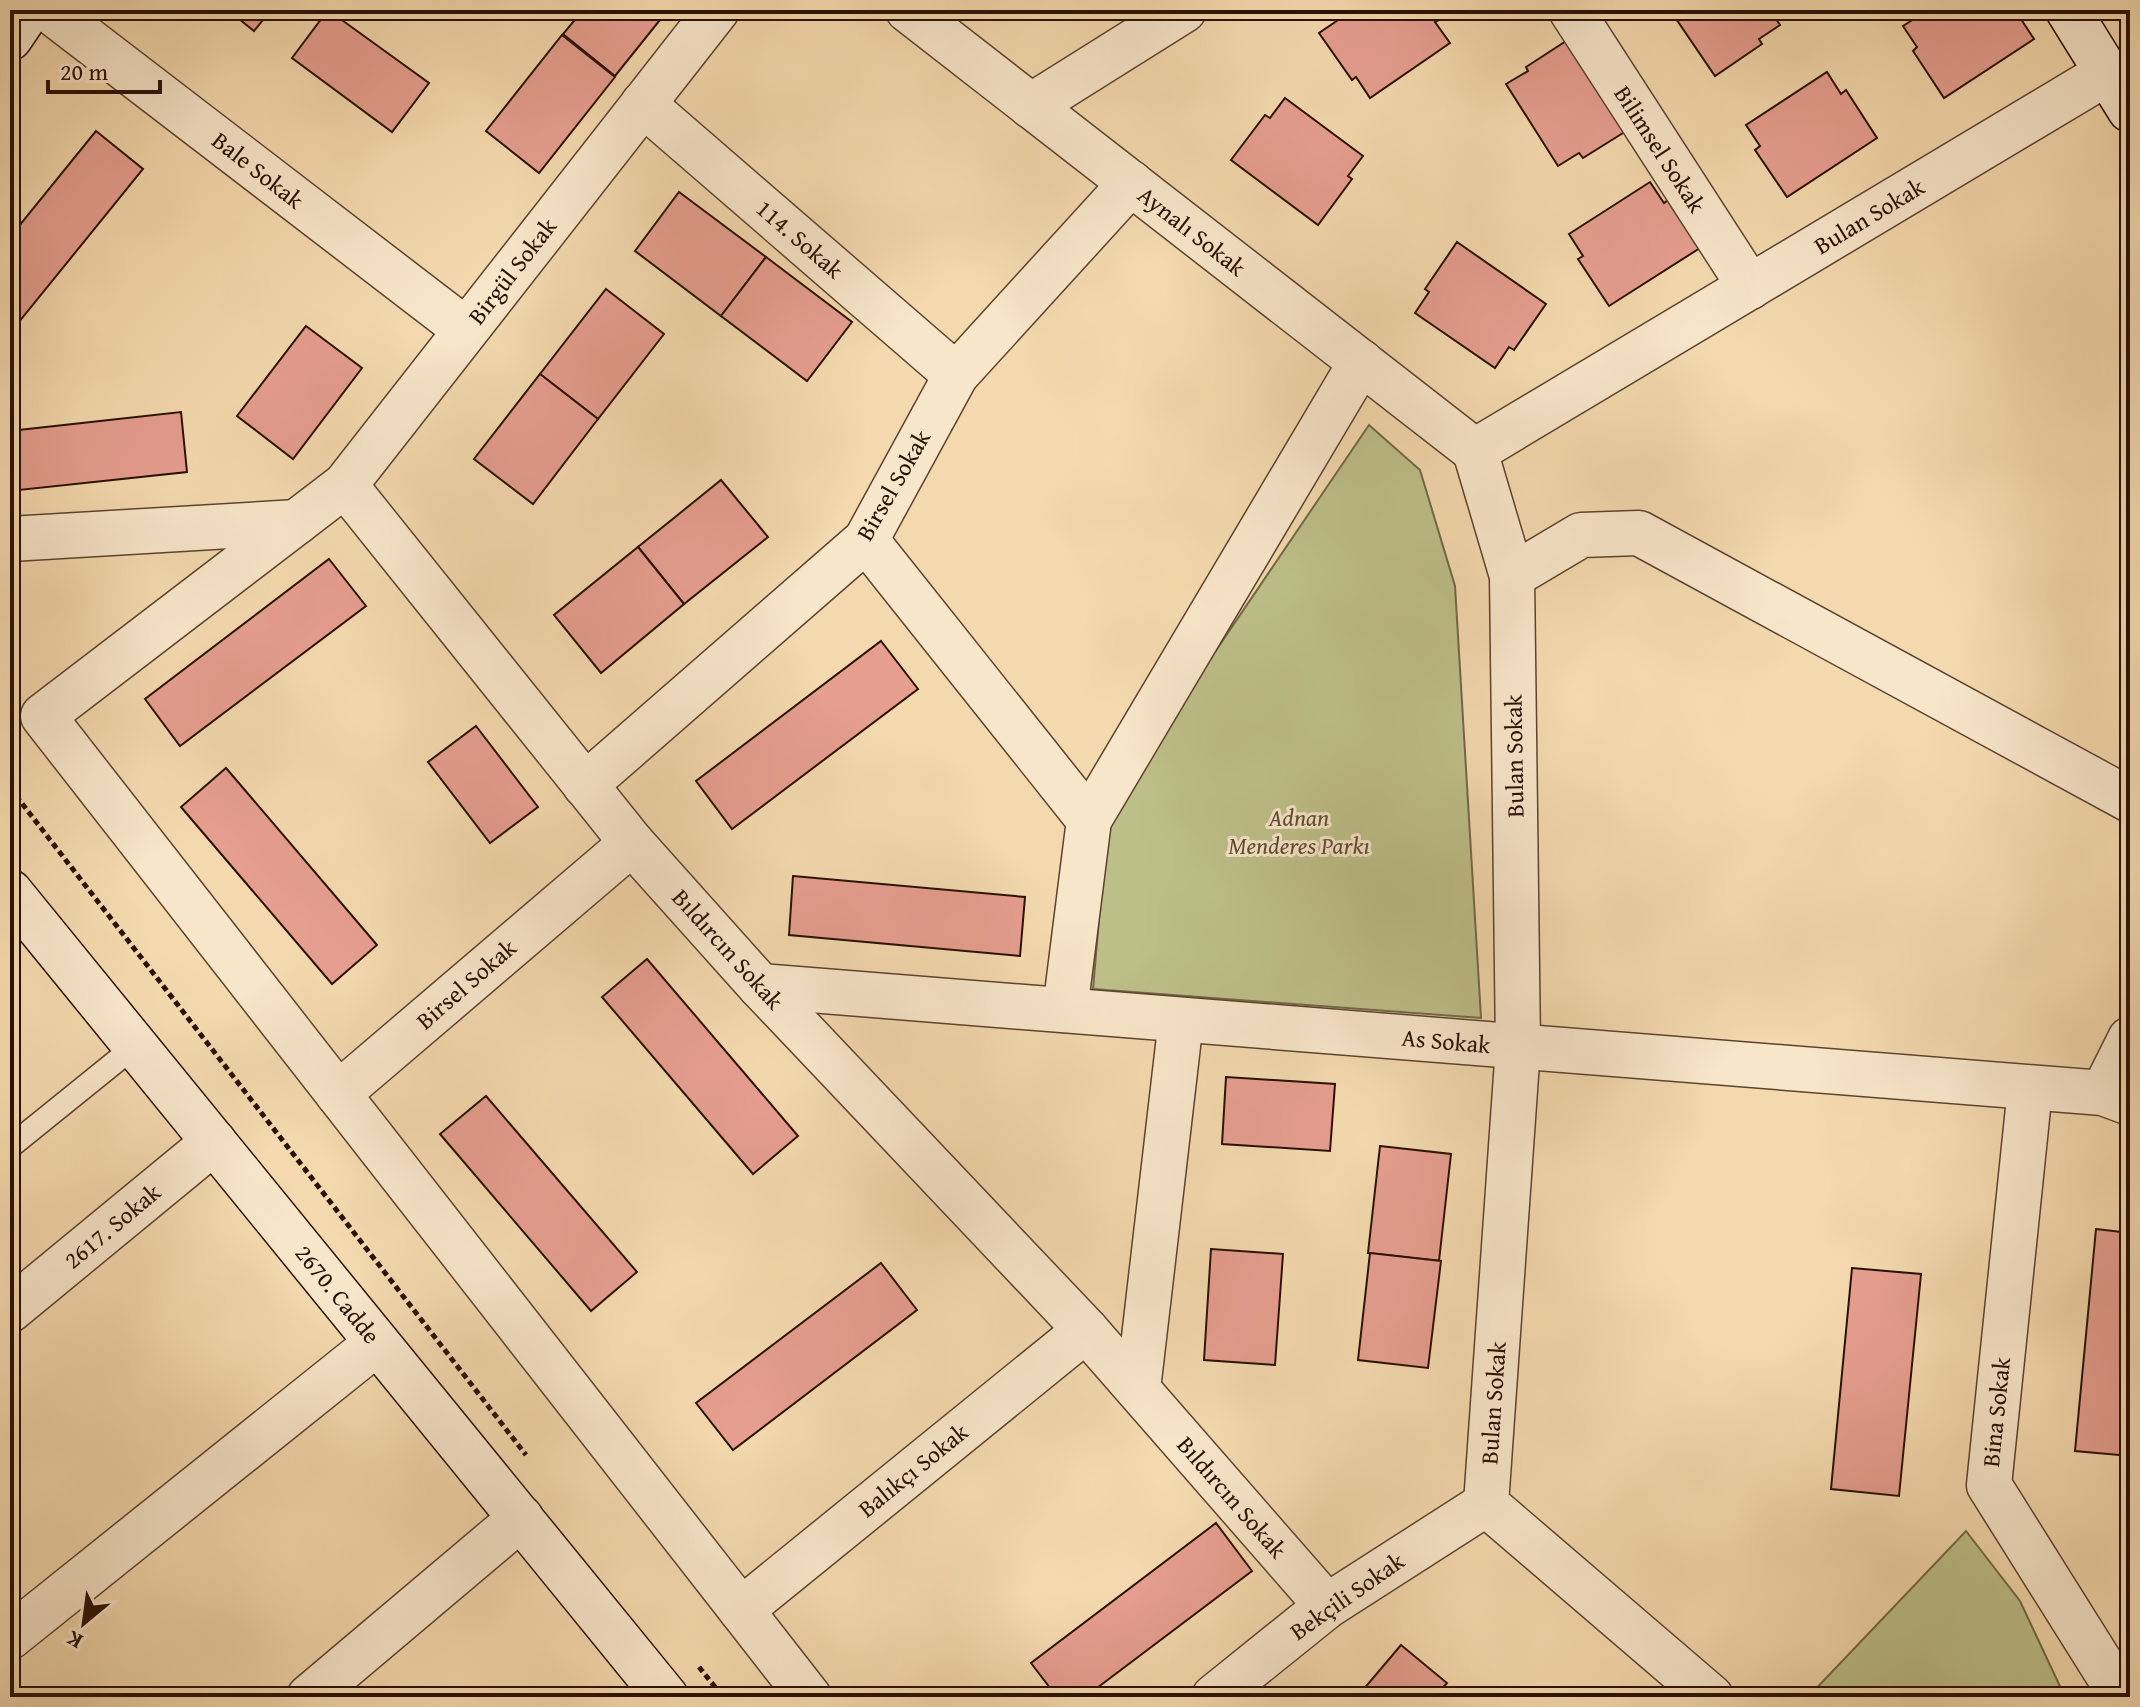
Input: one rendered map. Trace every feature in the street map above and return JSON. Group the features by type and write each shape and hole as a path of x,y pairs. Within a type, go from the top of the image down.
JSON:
{"street":[{"path":"10,38 29,10"},
{"name":"Bale Sokak","path":"49,10 466,330"},
{"name":"Birgül Sokak","path":"338,1094 43,716 345,485 717,10"},
{"name":"Aynalı Sokak","path":"908,10 1475,451"},
{"path":"1031,106 1184,10"},
{"name":"Bilimsel Sokak","path":"1571,10 1750,287"},
{"path":"2068,10 2119,66 2130,110"},
{"name":"Bulan Sokak","path":"1486,1504 1518,1047 1512,576 1475,451 2119,66"},
{"name":"114. Sokak","path":"643,104 956,375"},
{"name":"Birsel Sokak","path":"585,785 866,540 956,375 1131,183"},
{"path":"1065,1010 1089,820 1361,362"},
{"name":"Bıldırcın Sokak","path":"345,485 632,843 760,986 1086,1330 1327,1606"},
{"path":"10,539 297,522"},
{"path":"1512,576 1581,535 1639,533 2130,800"},
{"path":"866,540 1089,820"},
{"name":"Birsel Sokak","path":"338,1094 632,843"},
{"name":"2670. Cadde","path":"10,892 666,1697"},
{"name":"As Sokak","path":"760,986 2116,1098"},
{"path":"1138,1389 1181,1020"},
{"path":"2116,1098 2130,1039"},
{"name":"Bina Sokak","path":"2030,1089 1989,1485 2122,1697"},
{"path":"338,1094 809,1697"},
{"name":"2617. Sokak","path":"10,1310 214,1142"},
{"name":"Balıkçı Sokak","path":"741,1610 1086,1330"},
{"path":"10,1637 377,1343"},
{"path":"1486,1504 1711,1697"},
{"name":"Bekçili Sokak","path":"1214,1697 1327,1606 1486,1504"},
{"path":"309,1697 521,1518"}],"lane":[{"path":"10,1147 135,1046"}],"path":[{"path":"10,788 532,1463"},
{"path":"693,1660 723,1697"}],"green space":[{"name":"Adnan Menderes Parkı","path":"1369,425 1420,470 1455,586 1481,1018 1093,989 1106,838 1130,777"},
{"path":"1966,1531 2020,1601 2065,1697 1808,1697"}],"building":[{"path":"228,10 271,10 254,31"},
{"path":"328,10 429,83 392,132 292,58"},
{"path":"583,10 668,10 615,76 563,34"},
{"path":"1353,10 1434,10 1441,19 1435,22 1450,43 1370,98 1356,77 1352,80 1319,33"},
{"path":"1670,10 1770,10 1780,25 1759,39 1762,44 1715,76"},
{"path":"1928,10 2015,10 2034,39 1944,98 1913,51 1917,47 1903,26"},
{"path":"562,35 615,77 539,173 486,131"},
{"path":"1574,36 1631,128 1583,158 1579,153 1558,166 1506,84"},
{"path":"1827,72 1841,94 1846,90 1877,138 1787,197 1755,150 1760,146 1746,125"},
{"path":"1285,98 1363,156 1348,176 1352,179 1318,225 1231,160 1265,115 1270,118"},
{"path":"96,131 143,169 10,333 10,237"},
{"path":"1650,182 1664,203 1668,200 1700,248 1609,306 1578,259 1583,256 1569,234"},
{"path":"679,192 766,257 721,316 635,251"},
{"path":"1457,242 1546,304 1514,350 1509,347 1495,368 1415,313 1429,292 1425,289"},
{"path":"766,257 852,322 807,381 721,316"},
{"path":"606,289 664,334 598,419 540,374"},
{"path":"306,326 362,368 293,459 237,416"},
{"path":"540,374 598,419 533,504 474,459"},
{"path":"181,412 187,472 10,491 10,431"},
{"path":"721,480 768,537 684,604 638,547"},
{"path":"638,547 684,604 601,673 554,615"},
{"path":"329,559 366,606 180,746 145,699"},
{"path":"881,641 918,689 732,829 696,781"},
{"path":"476,726 538,807 490,843 428,762"},
{"path":"226,768 377,945 332,984 181,807"},
{"path":"793,876 1025,897 1020,956 789,935"},
{"path":"647,959 798,1136 753,1174 602,997"},
{"path":"1226,1077 1335,1084 1330,1151 1222,1144"},
{"path":"486,1096 637,1272 591,1311 440,1134"},
{"path":"1380,1146 1451,1154 1439,1261 1368,1253"},
{"path":"2096,1229 2130,1233 2130,1456 2075,1451"},
{"path":"1211,1249 1283,1254 1275,1365 1204,1360"},
{"path":"1370,1253 1441,1261 1428,1368 1358,1360"},
{"path":"881,1263 917,1310 733,1450 696,1403"},
{"path":"1852,1268 1921,1274 1899,1496 1831,1489"},
{"path":"1216,1523 1252,1571 1085,1697 1057,1697 1031,1663"},
{"path":"1401,1645 1447,1683 1435,1697 1357,1697"}]}
